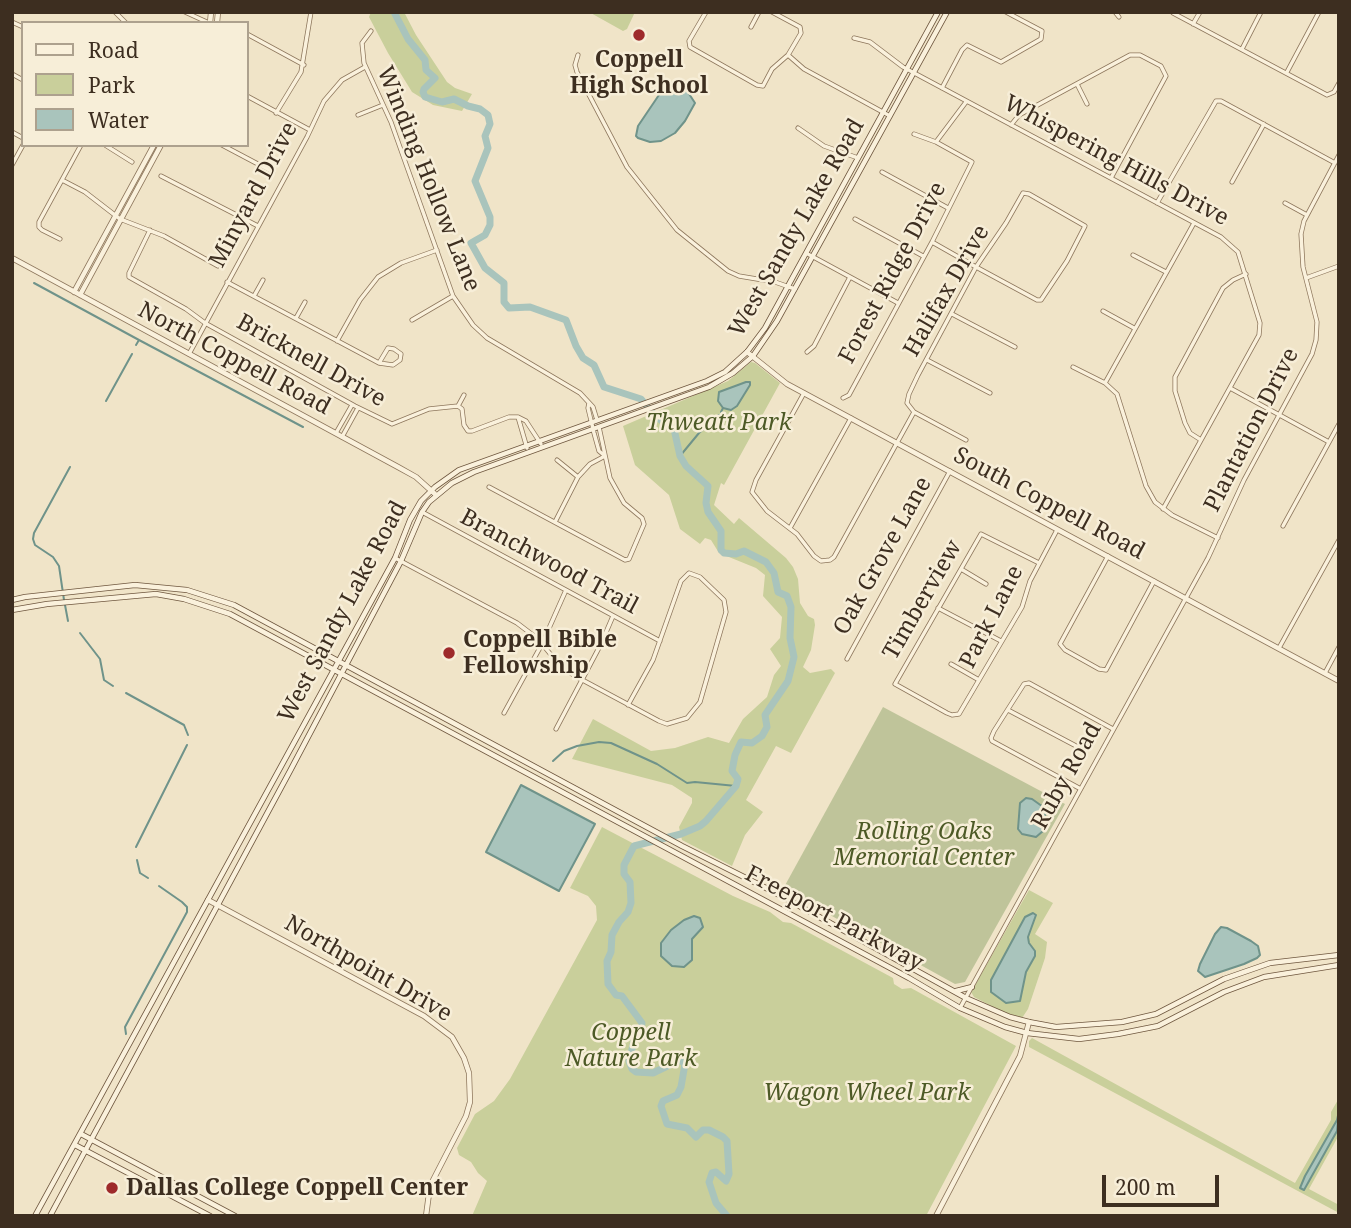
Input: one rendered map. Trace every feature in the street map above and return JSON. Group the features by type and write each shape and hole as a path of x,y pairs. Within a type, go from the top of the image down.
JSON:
{"main road":[{"name":"West Sandy Lake Road","path":"50,1216 346,667 401,561 422,512 436,495 464,476 540,441 707,381 725,372 747,352 765,328 938,12"},
{"name":"West Sandy Lake Road","path":"36,1216 395,558 410,520 431,490 459,470 542,447 724,380 753,356 795,289 947,12"},
{"path":"118,218 153,147"},
{"path":"77,293 159,147"},
{"name":"North Coppell Road","path":"12,258 416,477 436,495"},
{"name":"South Coppell Road","path":"747,352 781,380 804,393 1339,681"},
{"path":"12,600 135,585 187,590 212,596 262,620 338,663"},
{"path":"12,610 156,594 209,605 258,628 334,671"},
{"path":"258,628 262,620"},
{"name":"Freeport Parkway","path":"338,663 774,892 966,998 1029,1023 1056,1027 1122,1022 1156,1014 1224,979 1270,962 1339,955"},
{"name":"Freeport Parkway","path":"334,671 989,1022 1027,1033 1079,1039 1124,1033 1158,1026 1264,977 1339,965"},
{"path":"402,708 407,699"},
{"path":"455,736 460,727"},
{"path":"510,765 515,757"},
{"path":"280,767 290,771"},
{"path":"729,883 735,872"},
{"path":"769,904 774,892"},
{"name":"Northpoint Drive","path":"208,900 424,1016 445,1031 459,1047 469,1073 470,1102 466,1116 430,1186 426,1216"},
{"path":"903,975 911,966"},
{"path":"909,978 911,966"},
{"path":"953,991 972,987"},
{"path":"936,1216 1020,1056 1029,1023"},
{"path":"129,1046 139,1052"},
{"path":"81,1134 235,1216"},
{"path":"75,1145 210,1216"}],"street":[{"path":"185,12 205,21"},
{"path":"276,113 304,65 311,12"},
{"path":"706,12 690,41 690,47 763,86 772,69 788,55 799,37 800,27 772,12"},
{"path":"751,27 759,12"},
{"path":"942,88 967,45 1001,62 1041,39 1042,32 1006,12"},
{"path":"1115,12 1119,17"},
{"path":"1194,24 1200,12"},
{"path":"1242,49 1261,12"},
{"path":"1287,73 1319,12"},
{"path":"1173,13 1327,95 1334,92 1339,83"},
{"name":"Winding Hollow Lane","path":"371,31 362,43 365,67 383,105 453,296 473,325 487,338 570,386 593,407 610,478 624,503 642,518 644,524 629,559 625,560 555,522"},
{"path":"248,35 304,65"},
{"name":"Whispering Hills Drive","path":"854,38 862,38 896,63 1194,223 1238,252 1247,274 1260,330 1163,509"},
{"path":"1011,125 1019,115 1133,54 1161,66 1165,72 1164,81 1111,178"},
{"path":"578,55 575,65 577,72 626,167 677,230 728,271 795,289"},
{"path":"788,55 804,69 890,116"},
{"name":"Minyard Drive","path":"189,354 327,96 342,80 365,67"},
{"path":"1077,84 1087,104"},
{"path":"248,97 310,130"},
{"path":"914,134 936,142 966,101"},
{"path":"1157,203 1216,101 1221,101 1335,163"},
{"path":"358,115 383,105"},
{"path":"1232,182 1264,124"},
{"path":"798,128 824,146 858,158"},
{"name":"Forest Ridge Drive","path":"843,398 849,395 932,243 972,162 936,142"},
{"path":"12,165 22,147"},
{"path":"60,239 42,230 38,224 79,147"},
{"path":"108,147 132,162"},
{"path":"226,147 273,172"},
{"name":"Plantation Drive","path":"1185,597 1218,538 1244,480 1305,369 1316,340 1317,322 1300,242 1307,215 1339,155"},
{"path":"882,172 948,208"},
{"path":"161,176 258,226"},
{"path":"62,180 85,192 118,218 150,230 218,266"},
{"name":"Halifax Drive","path":"914,412 907,399 976,267 1023,193 1085,226 1067,261 1041,300 976,267"},
{"path":"1285,203 1307,215"},
{"path":"855,219 923,256"},
{"path":"1105,383 1194,223"},
{"name":"Bricknell Drive","path":"150,230 129,277 186,309 205,323 352,405 392,424 429,409 458,406"},
{"path":"932,243 976,267"},
{"path":"337,341 363,294 378,277 401,264 437,250"},
{"path":"806,253 898,303"},
{"path":"1133,255 1166,272"},
{"path":"1306,278 1339,266"},
{"path":"1201,440 1190,433 1185,423 1175,390 1175,377 1223,288 1247,274"},
{"path":"807,352 814,346 850,277"},
{"path":"254,296 263,280"},
{"path":"227,282 379,363 393,365 400,360 401,354 388,348 379,363"},
{"path":"412,320 453,296"},
{"path":"296,318 305,302"},
{"path":"1103,311 1134,328"},
{"path":"952,314 1015,348"},
{"path":"927,359 990,393"},
{"path":"1073,367 1105,383 1120,400 1152,498 1163,509 1218,538"},
{"path":"1230,388 1329,442"},
{"path":"804,393 752,492 766,511 790,528 814,556 826,561 834,557 914,412 966,440"},
{"path":"464,395 458,406 468,431 509,417 517,417 526,421 542,447"},
{"name":"Winding Hollow Lane","path":"589,403 591,423 599,451 604,456"},
{"path":"336,433 352,405"},
{"path":"342,437 358,408"},
{"path":"517,417 527,449"},
{"path":"790,528 850,418"},
{"path":"1283,526 1339,424"},
{"path":"489,487 555,522 578,477 590,464 604,456"},
{"path":"557,460 578,477"},
{"name":"Oak Grove Lane","path":"847,659 950,471"},
{"name":"Branchwood Trail","path":"422,512 661,641"},
{"name":"Park Lane","path":"952,715 959,714 1022,607 1039,562 1058,529"},
{"name":"Timberview","path":"952,715 895,684 938,608 981,534 1039,562"},
{"path":"1279,648 1339,540"},
{"path":"1108,556 1060,644 1065,650 1099,669 1106,670 1154,581"},
{"path":"395,558 511,619 530,632 561,667 628,705 667,724 687,719 700,702 726,612 726,604 701,578 689,573 678,587 653,660 628,705"},
{"path":"961,569 986,584"},
{"path":"504,713 542,644 566,590"},
{"name":"Ruby Road","path":"960,1008 1185,597"},
{"path":"938,608 1002,642"},
{"path":"556,729 613,616"},
{"path":"1325,673 1339,647"},
{"path":"951,664 979,680"},
{"path":"1080,789 990,738 1024,684 1029,683 1113,729"},
{"path":"1007,710 1077,747"},
{"path":"1198,993 1206,1002"},
{"path":"1122,1022 1124,1033"}],"green space":[{"path":"371,12 404,12 447,82 472,94 462,111 433,105 412,92 369,17"},
{"path":"589,12 635,12 627,29 623,31"},
{"name":"Thweatt Park","path":"751,362 780,383 724,485 721,483 714,505 734,524 739,518 793,567 798,579 800,603 808,616 814,619 815,625 811,650 803,667 810,673 831,669 835,673 791,753 776,746 746,800 763,812 745,835 732,866 682,840 679,827 692,798 672,785 572,759 593,719 651,751 675,748 708,737 729,743 743,719 767,697 774,675 781,666 770,649 780,638 782,617 763,596 765,575 756,568 719,553 711,540 705,538 700,544 680,529 669,495 635,465 623,426 728,381"},
{"name":"Rolling Oaks Memorial Center","path":"883,707 1065,804 965,982 955,984 783,889"},
{"path":"602,827 733,896 770,912 783,922 791,923 893,978 894,984 902,989 911,988 1016,1046 926,1216 472,1216 487,1181 471,1162 459,1155 457,1148 475,1114 494,1101 510,1079 597,920 596,906 588,896 570,888"},
{"path":"1029,890 1053,903 1035,934 1047,942 1045,958 1028,1009 1022,1018 1001,1011 974,997 971,992"},
{"path":"1032,1038 1295,1183 1331,1120 1331,1112 1339,1098 1339,1135 1309,1189 1339,1205 1339,1213 1029,1047"}],"water":[{"path":"680,79 695,103 685,121 675,133 661,141 650,142 638,138 638,126 665,86"},
{"path":"750,382 750,385 737,406 731,410 723,408 718,401 719,392"},
{"path":"521,785 595,824 559,891 486,852"},
{"path":"1026,798 1046,809 1043,831 1036,837 1022,834 1018,829 1020,803"},
{"path":"1033,913 1036,915 1028,937 1035,956 1026,972 1020,1001 1006,1003 991,992 991,980 1025,917"},
{"path":"694,916 700,918 703,927 692,939 692,960 684,967 672,966 661,956 661,943 671,930"},
{"path":"1221,927 1258,946 1260,955 1244,964 1205,977 1198,971 1200,964"},
{"path":"1339,1111 1337,1131 1304,1190 1300,1188 1305,1176 1337,1120"}],"waterway":[{"path":"394,12 408,39 425,60 426,70 435,78 424,89 425,97 442,102 454,99 488,115 490,124 485,136 488,148 475,181 490,217 490,225 485,235 471,243 485,268 504,283 504,302 509,308 530,307 566,320 576,346 583,358 594,365 604,387 641,399 655,416 674,429 680,456 686,466 708,486 706,503 708,512 721,531 721,550 724,553 736,554 744,551 766,562 774,573 778,592 787,596 791,607 790,638 794,657 788,681 765,715 767,727 762,736 752,743 741,742 732,771 738,779 736,786 706,821 681,834 634,846 624,865 624,874 630,882 631,903 612,935 611,952 607,961 608,984 616,995 622,996 642,1023 629,1061 632,1069 636,1072 653,1073 680,1060 685,1064 677,1095 663,1101 661,1106 667,1124 687,1128 696,1137 703,1130 709,1130 727,1141 729,1174 726,1181 716,1172 712,1173 709,1182 716,1203 727,1216"},
{"path":"34,283 139,340 136,345"},
{"path":"139,340 303,427"},
{"path":"106,401 132,354"},
{"path":"721,412 723,408"},
{"path":"680,456 719,415"},
{"path":"64,600 59,566 53,557 35,545 33,539 70,467"},
{"path":"65,605 68,621"},
{"path":"80,633 100,659 104,680 113,686"},
{"path":"126,693 184,725 188,735"},
{"path":"553,761 564,751 577,746 611,743 657,764 687,783 736,786"},
{"path":"136,847 187,745"},
{"path":"137,860 140,873 148,878"},
{"path":"126,1034 125,1027 187,912 187,907 182,902 159,886"}],"place":[{"name":"Coppell High School","path":"639,35"},
{"name":"Coppell Bible Fellowship","path":"449,653"},
{"name":"Dallas College Coppell Center","path":"112,1188"}],"park label":[{"name":"Coppell Nature Park","path":"631,1046"},
{"name":"Wagon Wheel Park","path":"867,1093"}]}
